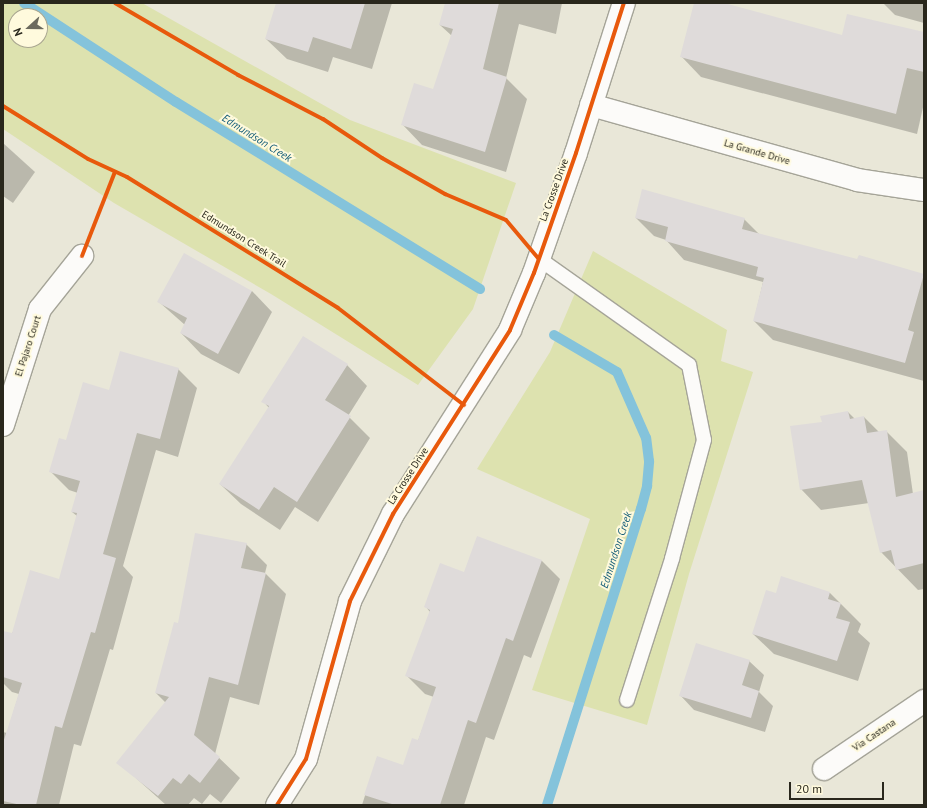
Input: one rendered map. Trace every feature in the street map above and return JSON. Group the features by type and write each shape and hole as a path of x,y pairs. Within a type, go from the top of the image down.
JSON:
{"street":[{"name":"La Crosse Drive","path":"277,805 306,759 354,594 393,514 510,330 538,258 591,106 624,3"},
{"name":"La Grande Drive","path":"591,106 858,180 924,190"},
{"name":"El Pajaro Court","path":"3,424 40,309 82,256"},
{"name":"Via Castana","path":"824,769 924,702"}],"lane":[{"path":"538,258 689,365 704,440 672,559 627,700"}],"green space":[{"path":"3,3 142,3 350,120 516,183 473,309 418,385 271,294 114,203 3,129"},
{"path":"593,251 727,330 721,361 753,372 689,574 647,725 532,690 590,519 477,469 550,352"}],"building":[{"path":"276,3 365,3 351,49 313,37 308,52 265,39"},
{"path":"445,3 499,3 483,69 507,77 485,152 401,125 414,83 433,89 453,29 439,25"},
{"path":"694,3 724,3 842,35 847,14 924,32 924,72 907,68 896,114 680,57"},
{"path":"642,189 745,218 742,229 857,259 859,255 924,274 908,330 914,332 905,363 753,321 764,278 756,276 758,267 665,241 668,227 635,218"},
{"path":"184,253 252,291 218,354 180,333 187,318 157,302"},
{"path":"303,336 348,364 325,400 351,416 297,502 274,487 259,510 219,484 269,406 261,402"},
{"path":"120,351 179,368 160,439 137,433 103,554 116,558 95,633 91,632 62,728 55,726 36,805 21,805 3,801 3,743 22,683 3,677 3,631 12,633 30,570 59,579 77,513 71,512 80,481 49,472 59,438 66,440 83,382 109,390"},
{"path":"848,411 850,419 864,416 867,433 887,430 896,497 924,490 924,563 896,570 891,550 880,553 862,480 800,490 790,426 822,422 820,416"},
{"path":"195,533 247,543 241,568 266,573 238,685 209,677 194,735 220,757 200,783 189,774 181,784 173,778 158,796 116,763 169,697 155,693 174,622 178,623"},
{"path":"477,536 542,560 513,641 506,638 476,723 468,720 440,805 395,805 364,795 377,756 403,765 412,738 418,740 436,687 405,676 430,610 424,607 440,563 464,572"},
{"path":"781,576 830,592 828,599 841,603 836,618 850,622 837,661 752,634 766,590 776,593"},
{"path":"696,643 750,660 742,685 759,691 751,718 679,696"}],"waterway":[{"name":"Edmundson Creek","path":"24,3 176,102 480,289"},
{"name":"Edmundson Creek","path":"547,805 641,509 647,486 649,461 646,438 617,372 554,335"}],"cycle path":[{"path":"115,3 238,75 323,119 382,158 445,194 506,220 538,258"},
{"path":"277,805 306,759 350,601 393,514 510,330 534,273 576,153 624,3"},
{"name":"Edmundson Creek Trail","path":"3,106 88,159 127,177 338,308 464,405"},
{"path":"82,256 115,172"}]}
